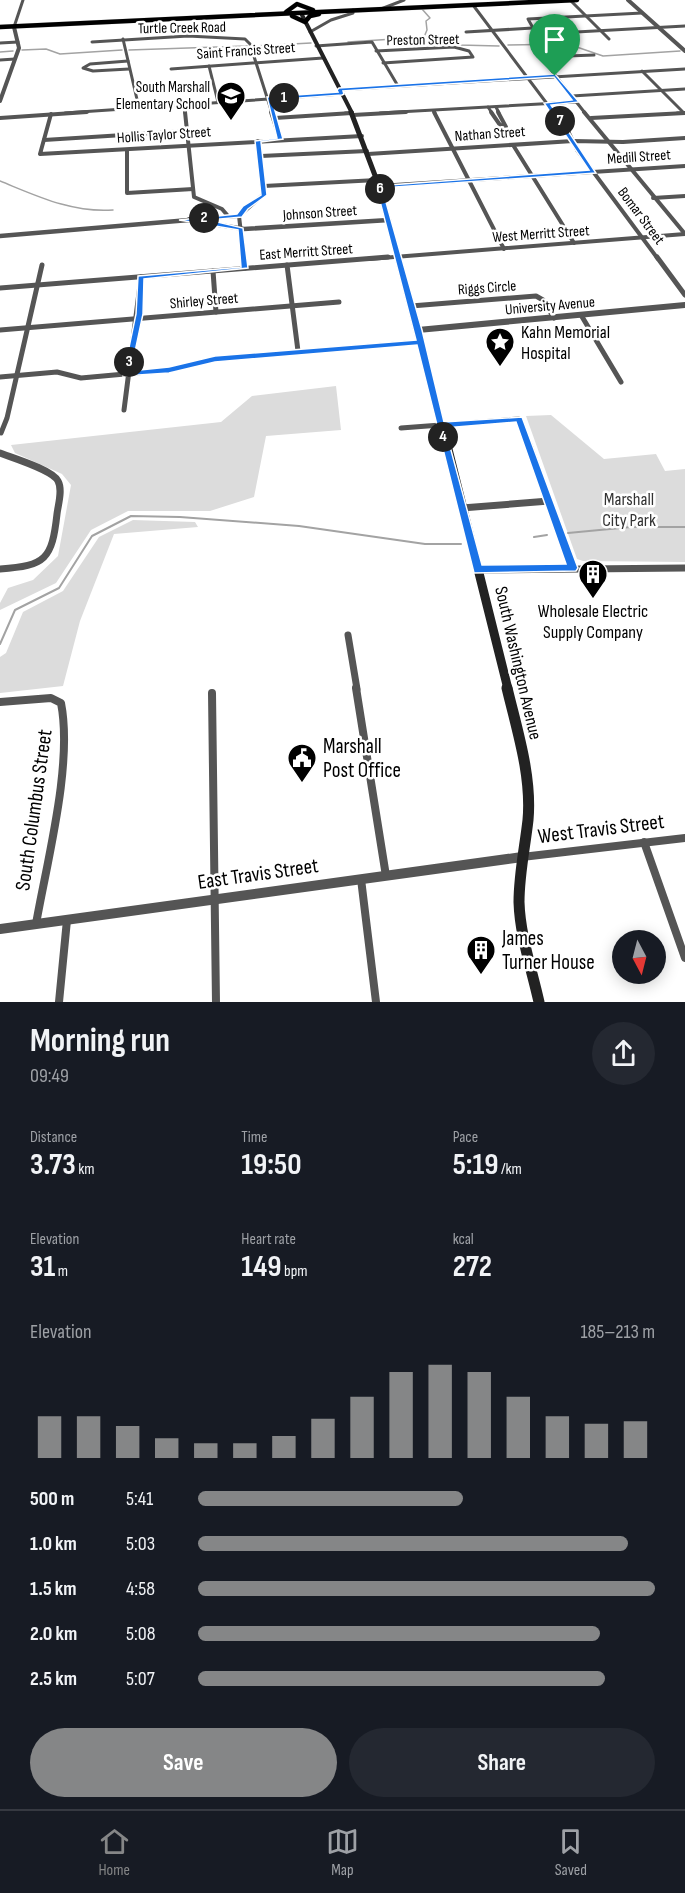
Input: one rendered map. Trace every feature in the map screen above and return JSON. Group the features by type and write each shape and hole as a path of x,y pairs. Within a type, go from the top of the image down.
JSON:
{"main road":[{"path":"0,27 577,0"},
{"path":"272,14 291,10 296,2 310,10 331,11"},
{"path":"272,14 293,16 305,22 313,15 331,11"},
{"name":"South Washington Avenue","path":"301,13 362,135 378,183 418,330 515,720 526,776 528,819 522,857 520,918 539,1002"}],"street":[{"path":"0,101 19,48 14,27 23,0"},
{"path":"381,9 405,0"},
{"path":"570,0 609,39"},
{"path":"628,0 685,51"},
{"name":"South Washington Avenue","path":"296,2 301,13"},
{"name":"Bomar Street","path":"473,5 547,103 594,172 685,295"},
{"path":"310,32 316,31 325,23 353,13 353,10"},
{"path":"544,37 533,28 528,19 642,13"},
{"path":"540,34 685,26"},
{"path":"466,32 533,28"},
{"name":"Turtle Creek Road","path":"92,42 192,36 243,38 249,43 256,63"},
{"path":"123,39 139,108"},
{"path":"0,43 18,42"},
{"path":"316,46 372,42 398,86"},
{"name":"Preston Street","path":"376,51 454,47 469,51 473,57 383,63"},
{"path":"594,55 541,57 591,118 629,170 685,234"},
{"name":"Saint Francis Street","path":"171,69 323,58"},
{"path":"0,60 15,59"},
{"path":"128,62 90,64 83,68 88,71 129,69"},
{"path":"256,63 280,139"},
{"path":"209,66 218,102"},
{"path":"0,117 269,99 398,86 685,69"},
{"path":"642,71 685,113"},
{"path":"572,96 685,89"},
{"path":"275,118 576,102"},
{"path":"184,104 195,199 222,209 228,216"},
{"path":"488,107 500,125 507,126 496,107"},
{"path":"434,111 504,249"},
{"path":"591,118 685,113"},
{"path":"51,114 44,140 187,131"},
{"name":"Hollis Taylor Street","path":"44,140 40,154 362,135"},
{"name":"Nathan Street","path":"261,156 685,138"},
{"path":"245,268 239,216 245,208 263,196 264,186 258,141"},
{"path":"513,145 574,243"},
{"path":"127,150 127,193 193,189"},
{"name":"Medill Street","path":"264,186 469,180 685,166"},
{"path":"653,198 685,196"},
{"name":"Johnson Street","path":"0,236 239,216"},
{"name":"Johnson Street","path":"183,220 203,221 241,229 389,220"},
{"name":"West Merritt Street","path":"399,257 685,234"},
{"name":"East Merritt Street","path":"0,288 399,257"},
{"path":"0,433 7,418 42,265"},
{"path":"287,266 298,351"},
{"path":"213,271 216,312"},
{"path":"124,410 126,374 138,318 141,277"},
{"name":"Riggs Circle","path":"411,306 536,296 543,300 554,318"},
{"name":"Shirley Street","path":"0,330 339,302"},
{"name":"University Avenue","path":"418,330 685,305"},
{"path":"581,315 621,382"},
{"path":"0,377 57,372 81,378 169,370 215,359 421,342"},
{"path":"401,428 519,419 573,568"},
{"path":"0,453 49,473 58,480 60,489 54,541 47,555 30,567 0,569"},
{"path":"462,508 549,501"},
{"path":"478,570 685,568"},
{"path":"348,635 386,876"},
{"path":"212,693 216,1002"},
{"name":"South Columbus Street","path":"0,702 51,698 60,703 65,720 65,738 36,924"},
{"name":"West Travis Street","path":"522,857 685,837"},
{"path":"644,842 685,958"},
{"name":"East Travis Street","path":"0,929 522,857"},
{"path":"361,879 376,1002"},
{"path":"59,1002 68,920"}],"green space":[{"path":"336,386 341,430 266,436 254,497 210,511 128,511 91,530 56,583 0,610 0,603 8,588 33,580 58,556 71,485 62,474 15,453 11,445 221,422 252,396"},
{"name":"Marshall City Park","path":"551,415 604,459 656,454 665,471 685,469 685,562 583,561 577,559 526,416"},
{"path":"133,520 195,522 198,527 114,534 80,621 63,686 0,693 0,657 6,653 23,612 63,591 99,537"}],"waterway":[{"path":"422,9 430,18 426,21 427,30 424,37"},
{"path":"424,37 438,35 459,45 499,46"},
{"path":"348,42 424,37"},
{"path":"253,46 311,43"},
{"path":"508,45 568,44 603,56 680,51"},
{"path":"129,50 247,46"},
{"path":"22,50 46,49 60,54 122,50"},
{"path":"0,52 13,51"},
{"path":"0,181 41,198 69,206 113,210"},
{"path":"0,644 15,610 59,588 92,536 131,516 180,517 299,526 425,544 461,544"},
{"path":"568,533 631,527 685,527"},
{"path":"534,537 547,535"}],"place":[{"name":"South Marshall Elementary School","path":"231,122"},
{"name":"Kahn Memorial Hospital","path":"500,368"},
{"name":"Wholesale Electric Supply Company","path":"593,600"},
{"name":"Marshall Post Office","path":"302,784"},
{"name":"James Turner House","path":"481,976"}],"route":[{"path":"555,76 339,90 342,94 269,99 280,139 258,141 264,195 241,211 239,216 183,220 203,221 241,229 245,268 141,277 140,314 126,374 169,370 215,359 421,342 432,391 437,414 478,570 573,568 519,419 440,425 421,342 418,330 379,186 594,172 547,103 576,102 555,76"}]}
